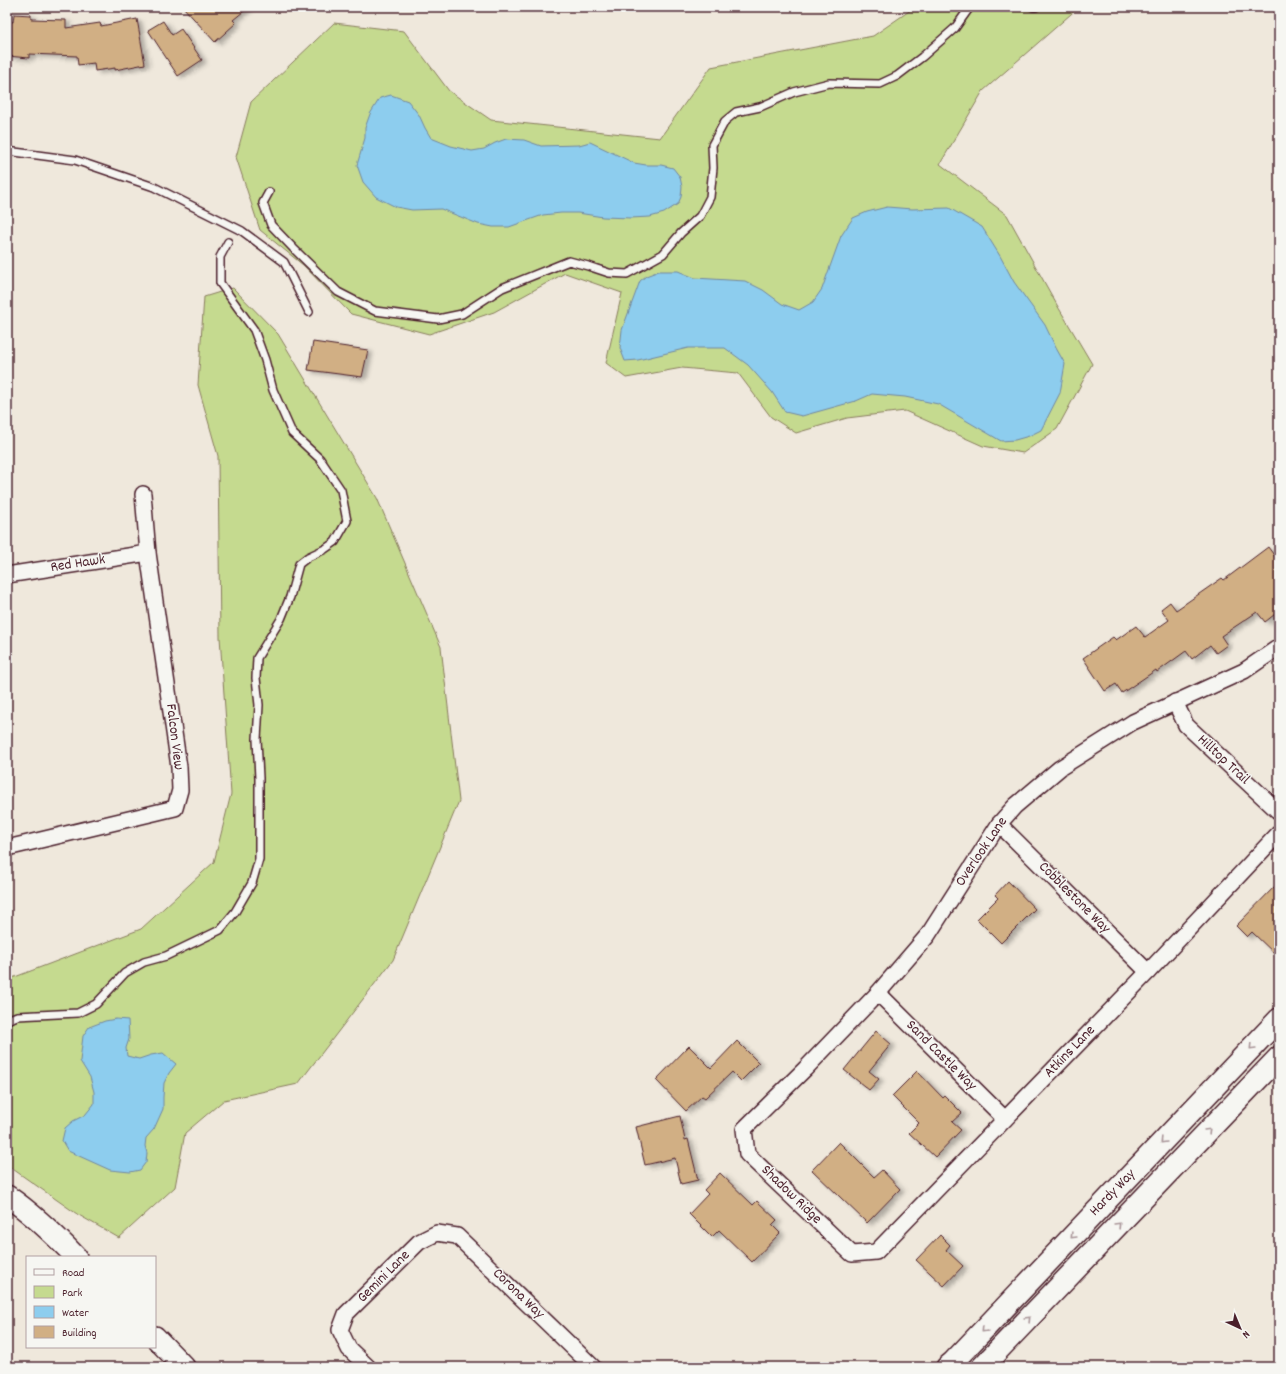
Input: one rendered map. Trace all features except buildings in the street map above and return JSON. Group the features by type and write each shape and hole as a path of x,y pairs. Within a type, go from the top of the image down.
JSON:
{"main road":[{"name":"Hardy Way","path":"947,1367 964,1351 1279,1019"},
{"name":"Hardy Way","path":"982,1367 1279,1057"},
{"path":"7,1196 25,1210 75,1256"},
{"path":"156,1338 184,1367"}],"street":[{"name":"Falcon View","path":"7,848 175,808 180,790 179,766 148,553 143,494"},
{"name":"Red Hawk","path":"7,574 148,553"},
{"name":"Overlook Lane","path":"744,1129 805,1069 878,993 928,935 999,824 1015,806 1060,768 1133,722 1244,671 1279,647"},
{"name":"Hilltop Trail","path":"1174,702 1186,725 1279,812"},
{"name":"Cobblestone Way","path":"999,824 1148,972"},
{"name":"Atkins Lane","path":"852,1254 876,1252 1148,972 1279,833"},
{"name":"Sand Castle Way","path":"878,993 1005,1119"},
{"name":"Shadow Ridge","path":"744,1129 747,1154 852,1254"},
{"name":"Gemini Lane","path":"368,1367 349,1349 340,1330 346,1314 419,1242 437,1233"},
{"name":"Corona Way","path":"437,1233 457,1236 593,1367"}],"lane":[{"path":"270,192 263,203 271,225 338,292 375,311 438,319 462,314 502,288 569,261 609,274 627,274 663,254 681,233 700,216 710,197 713,168 712,145 725,121 736,112 760,107 794,92 829,83 880,84 897,76 922,57 955,28 970,7"},
{"path":"7,151 75,160 154,187 242,230 284,262 309,312"},
{"path":"7,1020 17,1016 78,1013 96,1004 125,973 144,962 166,956 220,930 235,912 252,883 259,859 259,778 257,739 259,705 256,678 257,658 281,619 290,597 299,564 308,557 336,542 347,521 341,490 320,459 292,434 273,390 265,360 254,330 220,283 220,257 228,242"}],"green space":[{"path":"915,7 1079,7 983,91 940,164 1007,215 1092,364 1057,429 1023,453 983,446 905,411 847,418 796,433 771,417 738,373 682,368 626,378 606,363 622,293 565,273 494,312 429,334 351,314 303,265 260,230 236,157 251,102 334,23 404,31 449,91 491,120 660,138 711,67 873,36"},
{"path":"233,288 278,334 377,498 441,647 459,801 393,960 298,1084 224,1100 185,1133 175,1187 119,1238 77,1214 7,1165 7,980 141,929 214,862 231,794 220,637 218,456 198,385 204,297"}],"water":[{"path":"391,95 408,101 419,115 431,138 451,146 472,151 484,149 506,139 524,140 541,146 579,145 590,142 634,163 661,165 673,168 680,177 682,187 681,197 678,204 664,213 650,217 603,217 578,213 561,213 543,215 509,227 493,227 478,224 441,209 412,210 396,207 376,197 363,182 357,165 365,138 365,128 370,114 380,98"},
{"path":"887,207 912,209 949,208 982,227 1014,282 1045,325 1065,364 1060,393 1041,430 1029,436 1015,440 1001,441 938,404 905,397 872,394 856,401 802,416 785,412 772,392 748,365 725,348 688,348 638,360 625,361 620,348 622,330 640,281 646,276 659,271 678,271 695,278 745,281 763,290 782,304 799,310 813,302 822,289 841,236 853,218 867,212"},
{"path":"116,1019 128,1020 129,1039 126,1048 127,1056 139,1059 163,1053 176,1064 164,1083 163,1109 154,1129 146,1138 146,1162 140,1170 130,1172 110,1170 68,1151 62,1141 65,1128 73,1121 85,1115 94,1104 94,1092 90,1077 80,1061 83,1036 89,1027 105,1021"}]}
